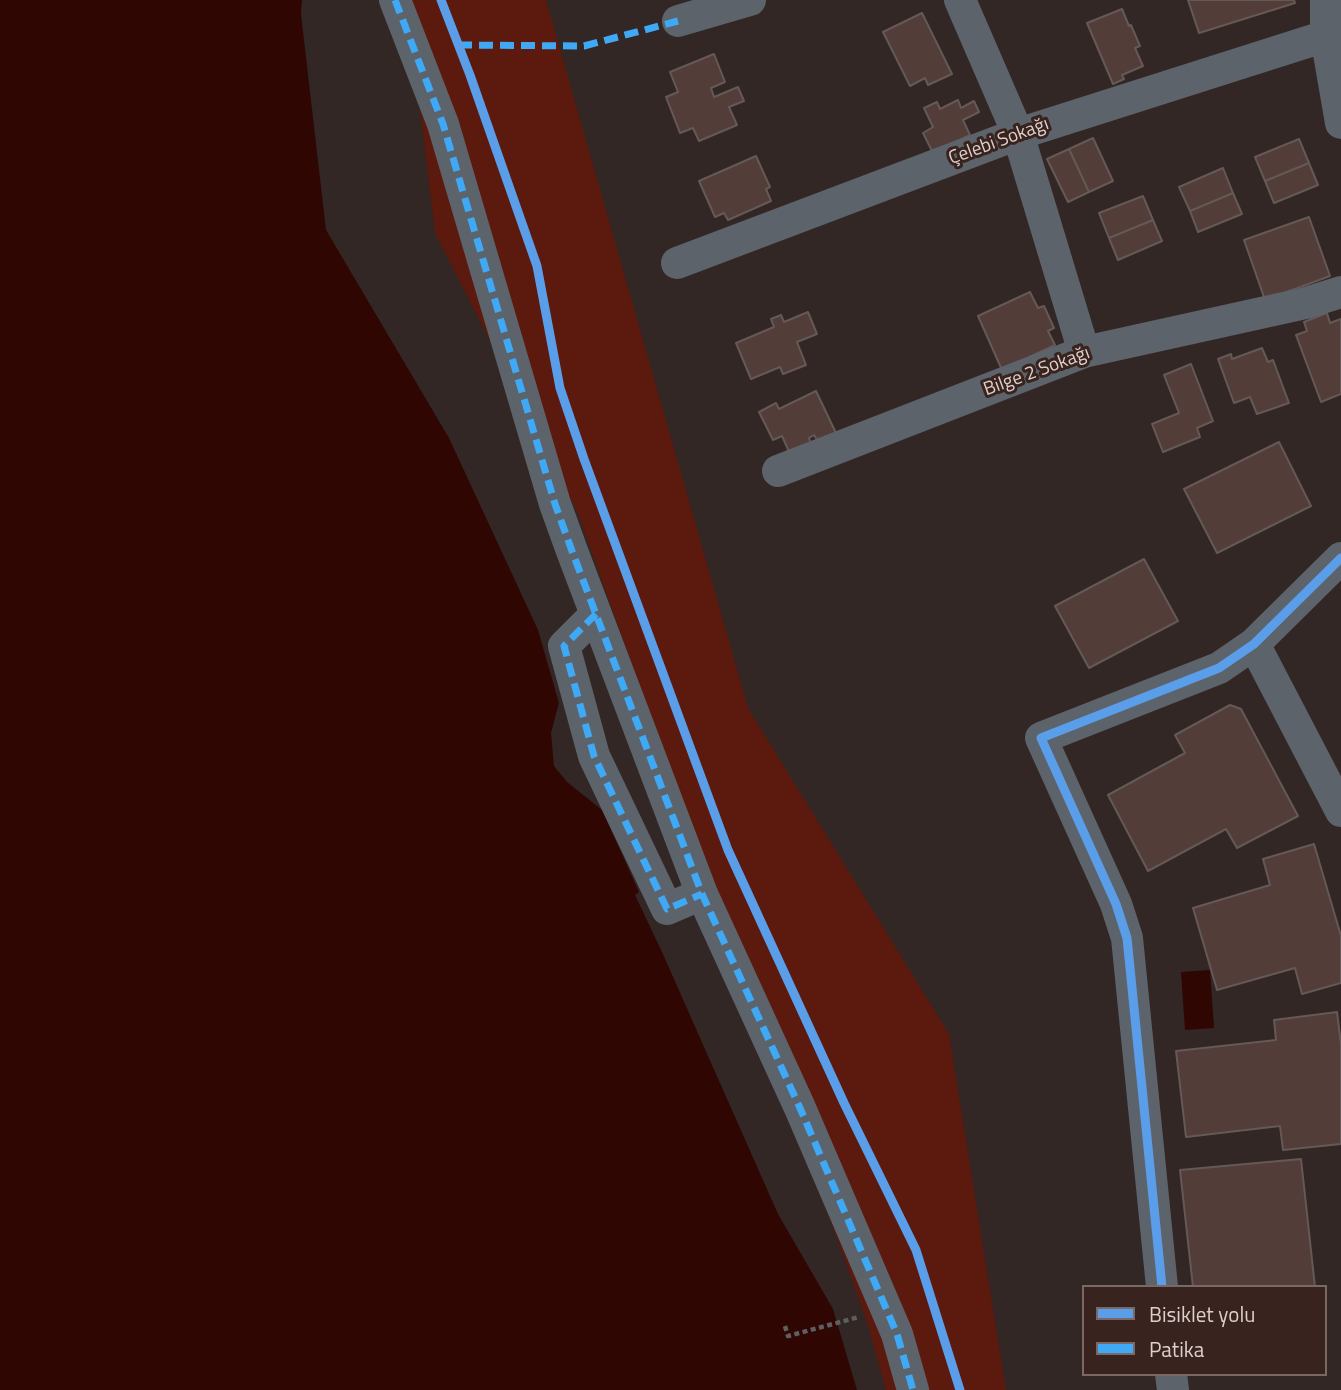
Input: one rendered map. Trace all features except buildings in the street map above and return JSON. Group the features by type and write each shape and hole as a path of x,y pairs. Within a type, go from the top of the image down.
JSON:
{"street":[{"path":"395,0 443,124 555,504 702,894 800,1108 886,1308 897,1334 913,1390"},
{"path":"678,21 750,0"},
{"path":"960,0 1018,134 1084,352"},
{"path":"1325,0 1326,36 1340,114"},
{"name":"Çelebi Sokağı","path":"677,263 1018,134 1326,36"},
{"name":"Bilge 2 Sokağı","path":"778,471 1084,352 1306,303 1341,292"},
{"path":"1162,1285 1127,938 1116,904 1041,738 1219,668 1254,644 1341,558"},
{"path":"596,614 564,646 594,756 667,909 702,894"},
{"path":"1254,644 1341,811"}],"path":[{"path":"785,1325 788,1336 838,1324 886,1308"}],"shaded area":[{"path":"0,0 302,0 301,14 326,230 449,438 538,630 559,703 551,733 554,766 567,782 602,810 639,892 635,895 778,1214 833,1309 857,1390 0,1390"},
{"path":"407,0 546,0 748,708 949,1034 1006,1390 886,1390 867,1322 577,511 435,233"},
{"path":"1210,970 1214,1028 1185,1030 1181,972"}],"marked path":[{"path":"395,0 443,124 555,504 572,551 702,894 800,1108 897,1334 913,1390"},
{"path":"458,45 584,46 678,21"},
{"path":"596,614 564,646 594,756 667,909 702,894"}],"cycle path":[{"path":"441,0 537,266 560,388 728,850 844,1103 916,1250 960,1390"},
{"path":"1162,1285 1127,938 1116,904 1041,738 1219,668 1254,644 1341,558"}]}
